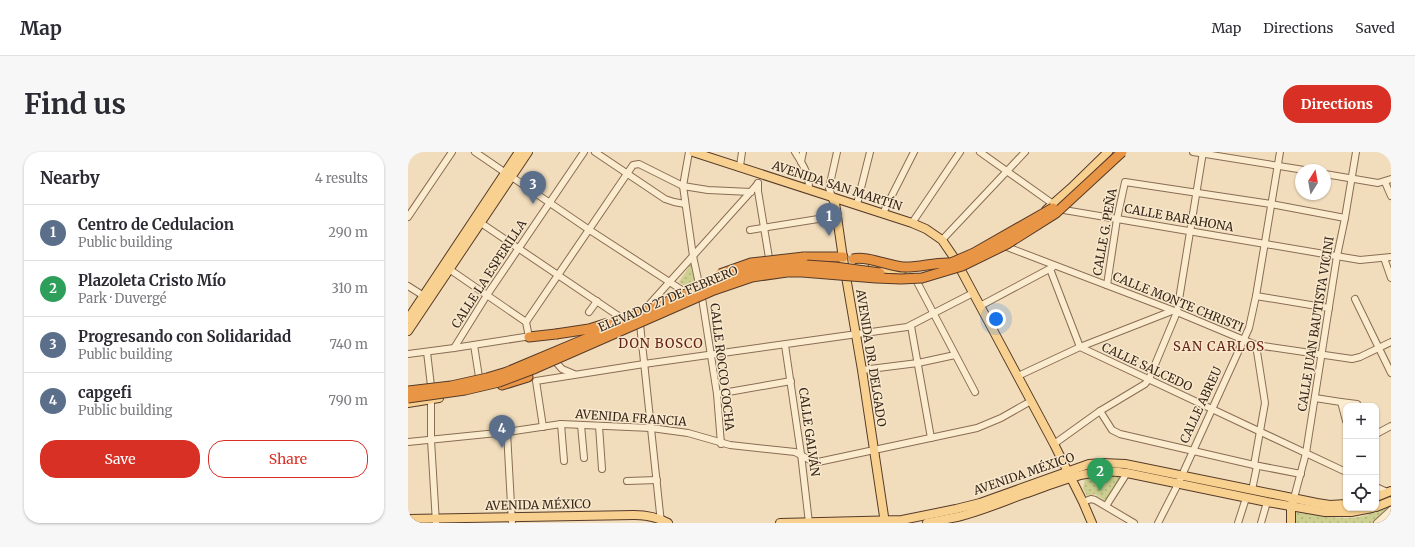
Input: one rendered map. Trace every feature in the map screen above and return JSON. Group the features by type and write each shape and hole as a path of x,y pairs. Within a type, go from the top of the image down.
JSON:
{"highway":[{"name":"ELEVADO 27 DE FEBRERO","path":"408,392 451,386 500,374 577,343 692,289 741,273 787,265 835,266 877,272 907,274 956,264 1058,205 1108,152"},
{"name":"ELEVADO 27 DE FEBRERO","path":"408,398 465,390 499,382 536,368 714,290 738,281 766,274 816,272 901,279 922,278 962,266 1007,244 1056,213 1122,152"},
{"path":"692,289 706,280 740,266 778,259 804,257 843,261 861,258 891,266 902,267 922,266 946,262 956,264"},
{"path":"529,337 589,329 627,316 636,315"},
{"path":"488,389 532,379 616,333"}],"main road":[{"path":"509,175 519,152"},
{"path":"408,331 426,298 509,175 528,152"},
{"name":"AVENIDA SAN MARTÍN","path":"693,152 884,213 926,229 942,240 973,293 1032,402 1083,502 1092,523"},
{"path":"408,403 488,389 728,287 774,276 799,274 898,281 916,280 938,276 1053,204 1108,152"},
{"path":"408,388 431,386 479,377 535,358 612,322 620,316 647,307 741,269 770,264 843,261 884,270 917,270 956,264 1007,247 1064,210 1127,152"},
{"name":"AVENIDA DR. DELGADO","path":"832,197 837,216 843,261 862,370 884,522"},
{"path":"408,319 449,269 478,221"},
{"path":"843,261 858,255 917,270"},
{"name":"AVENIDA MÉXICO","path":"927,523 958,517 1069,474 1088,464 1114,463 1252,490 1337,513 1356,511"},
{"name":"AVENIDA MÉXICO","path":"780,523 884,522 902,520 956,509 1069,474 1103,471 1127,473 1267,502 1343,504"},
{"path":"1379,496 1389,492"},
{"path":"1379,506 1391,501"},
{"path":"1291,523 1292,502"},
{"name":"AVENIDA MÉXICO","path":"408,519 436,521 512,520 634,514 646,515 663,522"}],"street":[{"path":"408,217 452,152"},
{"path":"475,152 670,283 692,289 700,300"},
{"name":"CALLE LA ESPERILLA","path":"454,348 487,295 584,152"},
{"path":"595,152 665,199 685,204"},
{"name":"CALLE ROCCO COCHA","path":"688,152 682,186 692,256 692,289 700,300 711,355 717,394 721,444"},
{"path":"740,166 742,152"},
{"path":"794,152 808,173 809,189"},
{"path":"801,162 803,152"},
{"path":"832,197 829,188 837,152"},
{"path":"857,204 870,152"},
{"path":"884,213 914,152"},
{"path":"912,223 960,152"},
{"name":"CALLE BARAHONA","path":"980,152 1053,204 1064,210 1360,260 1391,257"},
{"path":"942,240 1024,152"},
{"path":"1192,152 1295,168"},
{"name":"CALLE ABREU","path":"1158,523 1178,484 1249,328 1256,296 1280,152"},
{"name":"CALLE JUAN BAUTISTA VICINI","path":"1292,502 1306,453 1337,256 1356,152"},
{"path":"1054,444 1100,411 1145,384 1149,380 1175,312 1191,231 1203,153"},
{"path":"526,322 633,165 640,164 682,186 708,190 751,192"},
{"path":"760,174 758,191 770,264"},
{"path":"1331,175 1378,183 1388,180 1391,196"},
{"name":"CALLE G. PEÑA","path":"1107,285 1117,219 1125,182 1197,193"},
{"path":"663,522 644,364 642,323 647,307 758,183"},
{"path":"1197,193 1271,204 1345,218"},
{"path":"750,230 837,216"},
{"path":"478,221 620,316 642,323"},
{"name":"CALLE MONTE CHRISTI","path":"1007,247 1107,285 1256,345 1352,358 1360,357 1391,342"},
{"path":"1384,258 1391,278"},
{"path":"980,306 1056,266"},
{"path":"449,269 526,322 529,337"},
{"path":"1050,269 1080,347"},
{"path":"916,280 975,392"},
{"path":"408,286 426,298"},
{"path":"543,427 532,379 785,345 911,326 973,293"},
{"path":"1256,296 1329,308"},
{"path":"1355,299 1391,373"},
{"path":"589,312 597,301"},
{"path":"1018,376 1080,347 1175,312"},
{"path":"408,354 529,337 536,334 612,322"},
{"path":"911,326 931,438"},
{"path":"474,345 479,377"},
{"name":"CALLE GALVÁN","path":"785,345 801,454 809,522"},
{"path":"1252,490 1265,403 1256,345"},
{"name":"CALLE SALCEDO","path":"1080,347 1211,410 1343,471"},
{"path":"427,352 432,399 431,440 436,521"},
{"path":"862,370 918,364 955,355"},
{"path":"555,361 566,372 576,374"},
{"path":"717,394 791,381"},
{"path":"1315,398 1349,403"},
{"name":"AVENIDA FRANCIA","path":"408,442 507,432 561,424 651,428 688,432 721,444 783,450 801,454 810,460 818,462 986,426 1032,402"},
{"path":"1341,402 1343,410"},
{"path":"1100,411 1112,430 1115,432 1256,466 1301,474"},
{"path":"561,424 564,460"},
{"path":"581,425 584,458"},
{"path":"599,426 602,469"},
{"path":"1379,432 1391,426"},
{"path":"507,432 512,520"},
{"path":"1106,506 1127,473"},
{"path":"627,481 657,480"},
{"path":"1379,488 1389,492"},
{"path":"1238,523 1246,498"},
{"path":"1083,502 1091,499 1095,500 1134,523"},
{"path":"1261,523 1267,502"},
{"path":"1377,523 1391,510"}],"green space":[{"path":"691,264 695,265 695,282 687,288 679,282"},
{"path":"1113,475 1123,477 1108,503 1095,494 1087,496 1083,488 1085,479 1097,476"},
{"path":"1391,506 1391,508 1374,523 1295,523 1295,510 1311,514 1343,518 1359,517"}],"place":[{"name":"Progresando con Solidaridad","path":"533,204"},
{"name":"Centro de Cedulacion","path":"829,236"},
{"name":"capgefi","path":"502,448"},
{"name":"Plazoleta Cristo Mío","path":"1100,491"}],"district":[{"name":"DON BOSCO","path":"661,343"},
{"name":"SAN CARLOS","path":"1219,346"}]}
